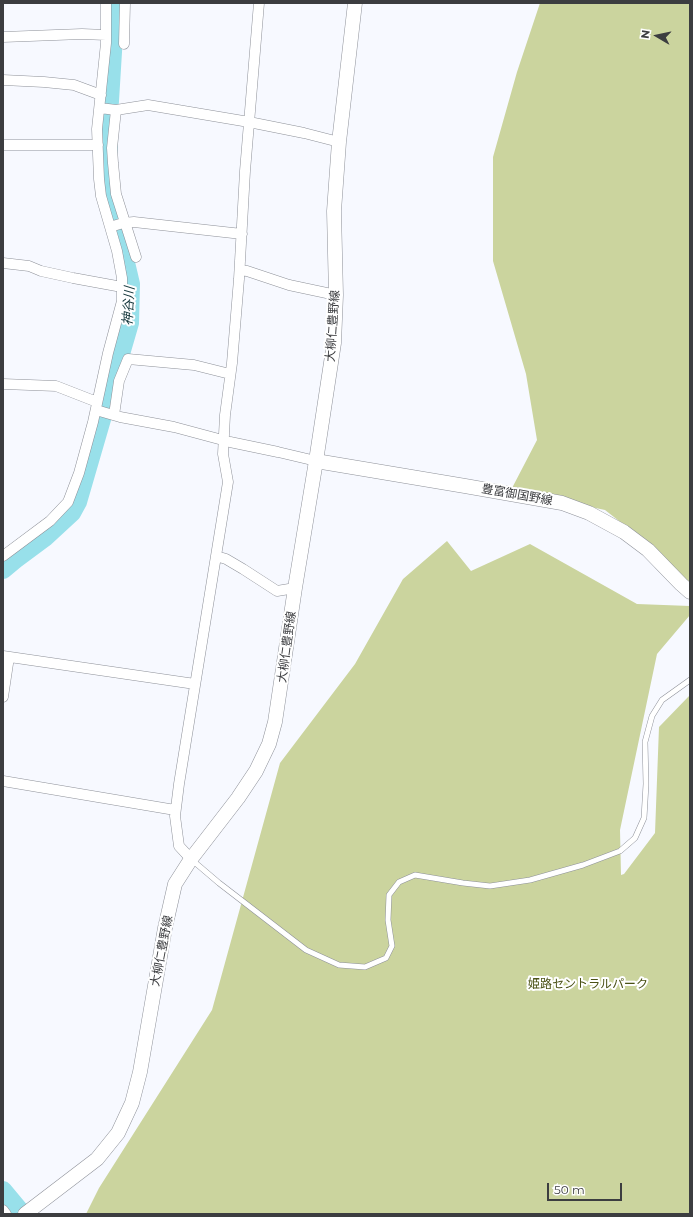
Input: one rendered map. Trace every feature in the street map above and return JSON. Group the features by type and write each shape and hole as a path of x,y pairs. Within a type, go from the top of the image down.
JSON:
{"main road":[{"name":"大柳仁豊野線","path":"28,1212 97,1159 118,1133 132,1103 140,1072 165,928 175,884 191,859 253,776 269,744 275,722 334,343 336,295 334,211 338,142 355,3"},
{"name":"豊富御国野線","path":"316,461 554,502 589,513 624,532 648,550 690,592"}],"street":[{"path":"106,3 106,35 101,108 97,129 99,179 102,196 136,257"},
{"path":"124,44 125,3"},
{"path":"191,859 179,846 175,816 228,482 223,454 225,415 240,270 249,122 259,3"},
{"path":"3,37 75,34 106,35"},
{"path":"3,80 74,85 101,95"},
{"path":"101,108 115,110 148,105 249,122 304,133 338,142"},
{"path":"3,556 50,521 68,502 79,473 97,408 108,353 122,301 122,278 117,251 118,225 112,148 115,110"},
{"path":"3,145 98,145"},
{"path":"118,225 134,222 242,234"},
{"path":"3,263 29,266 41,271 122,287"},
{"path":"240,270 289,285 336,295"},
{"path":"112,415 119,381 128,359 194,366 230,374"},
{"path":"3,384 56,386 112,415 174,427 224,441 316,461"},
{"path":"216,556 226,559 277,590 295,588"},
{"path":"3,697 6,656 195,684"},
{"path":"3,781 176,810"},
{"path":"3,1210 6,1214"}],"lane":[{"path":"191,859 218,883 306,950 339,965 365,967 386,958 392,946 388,920 389,895 399,882 415,875 490,886 530,880 583,866 620,851 635,838 644,818 646,784 645,742 652,716 662,700 690,680"}],"green space":[{"path":"540,3 690,3 690,586 660,553 605,510 511,490 537,440 526,374 493,261 493,157 517,72"},
{"name":"姫路セントラルパーク","path":"447,541 471,571 530,544 637,604 690,606 690,615 657,654 620,830 621,875 624,874 655,833 659,727 690,695 690,1214 86,1214 99,1188 212,1010 280,763 355,664 403,579"}],"waterway":[{"name":"神谷川","path":"3,570 46,537 72,513 78,502 130,323 131,284 111,198 108,178 109,117 116,3"},
{"name":"神谷川","path":"3,1190 23,1214"}]}
